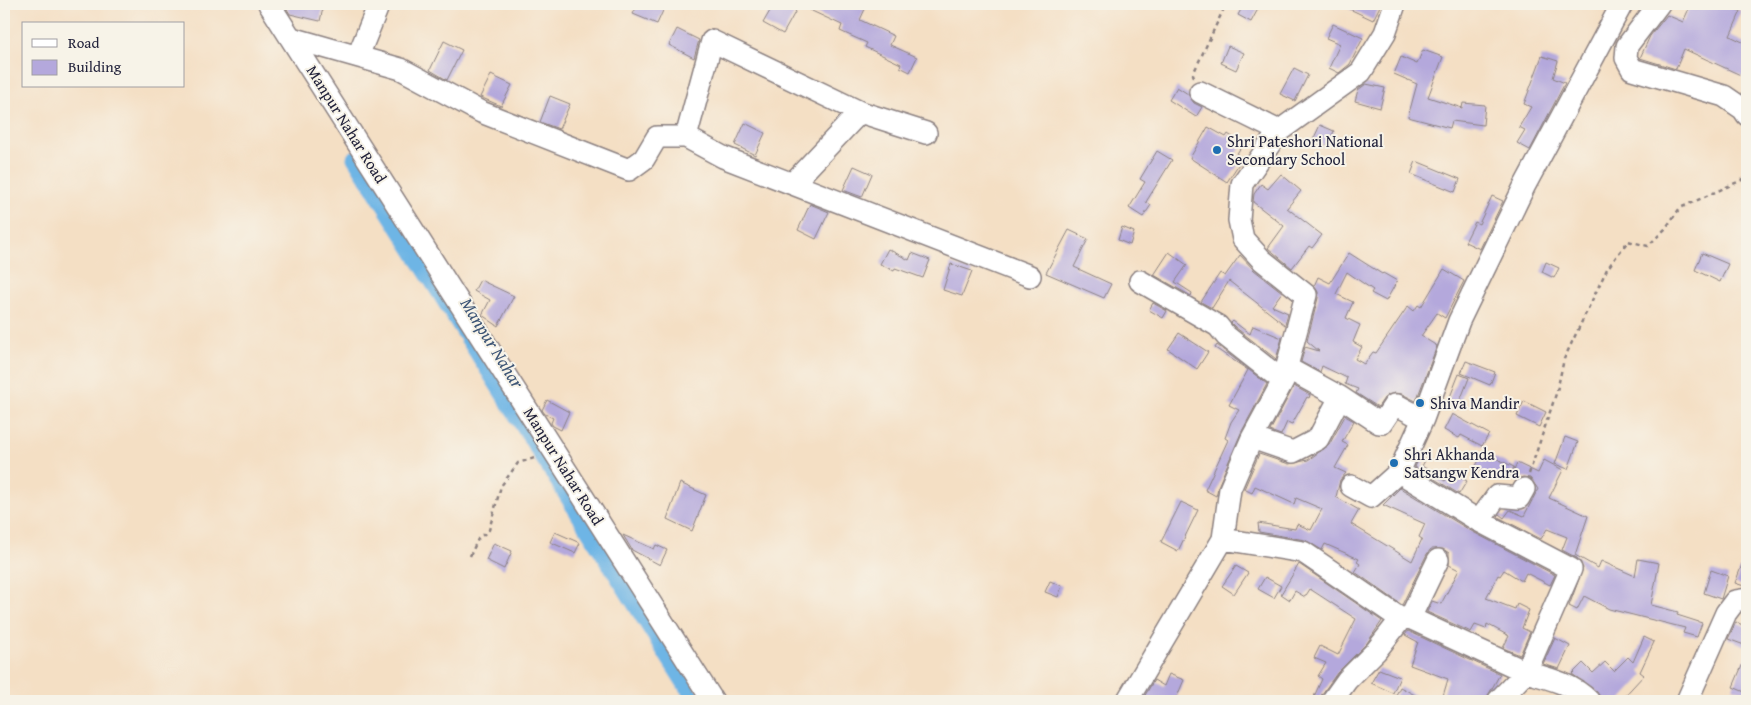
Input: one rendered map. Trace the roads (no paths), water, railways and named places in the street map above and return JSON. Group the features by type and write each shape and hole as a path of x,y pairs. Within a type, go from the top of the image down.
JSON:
{"street":[{"name":"Manpur Nahar Road","path":"270,4 712,701"},
{"path":"358,56 379,4"},
{"path":"1127,701 1223,539 1230,489 1252,438 1285,375 1306,296 1262,260 1243,239 1239,220 1242,184 1279,131 1361,72 1385,33 1395,4"},
{"path":"1351,486 1371,497 1399,472 1423,419 1459,321 1525,185 1622,4"},
{"path":"1658,4 1627,46 1626,58 1632,68 1724,96 1743,109 1747,115"},
{"path":"292,38 401,69 481,112 629,170 644,159 657,137 686,137 723,157 1030,276"},
{"path":"686,137 712,40 860,112 926,133"},
{"path":"1200,92 1279,131"},
{"path":"793,183 860,112"},
{"path":"1140,281 1218,326 1226,336 1285,375 1340,397 1379,423 1382,423 1394,405 1423,419"},
{"path":"1252,438 1293,452 1318,439 1340,397"},
{"path":"1399,472 1479,521 1571,569 1526,672 1498,701"},
{"path":"1479,521 1497,496 1519,498 1524,489"},
{"path":"1223,539 1303,552 1406,618 1526,672 1552,679 1582,693 1589,701"},
{"path":"1332,701 1347,680 1406,618 1438,560"},
{"path":"1687,701 1726,613 1735,601 1747,599"}],"waterway":[{"name":"Manpur Nahar","path":"354,158 695,701"}],"place":[{"name":"Shri Pateshori National Secondary School","path":"1217,150"},
{"name":"Shiva Mandir","path":"1420,403"},
{"name":"Shri Akhanda Satsangw Kendra","path":"1394,463"}]}
